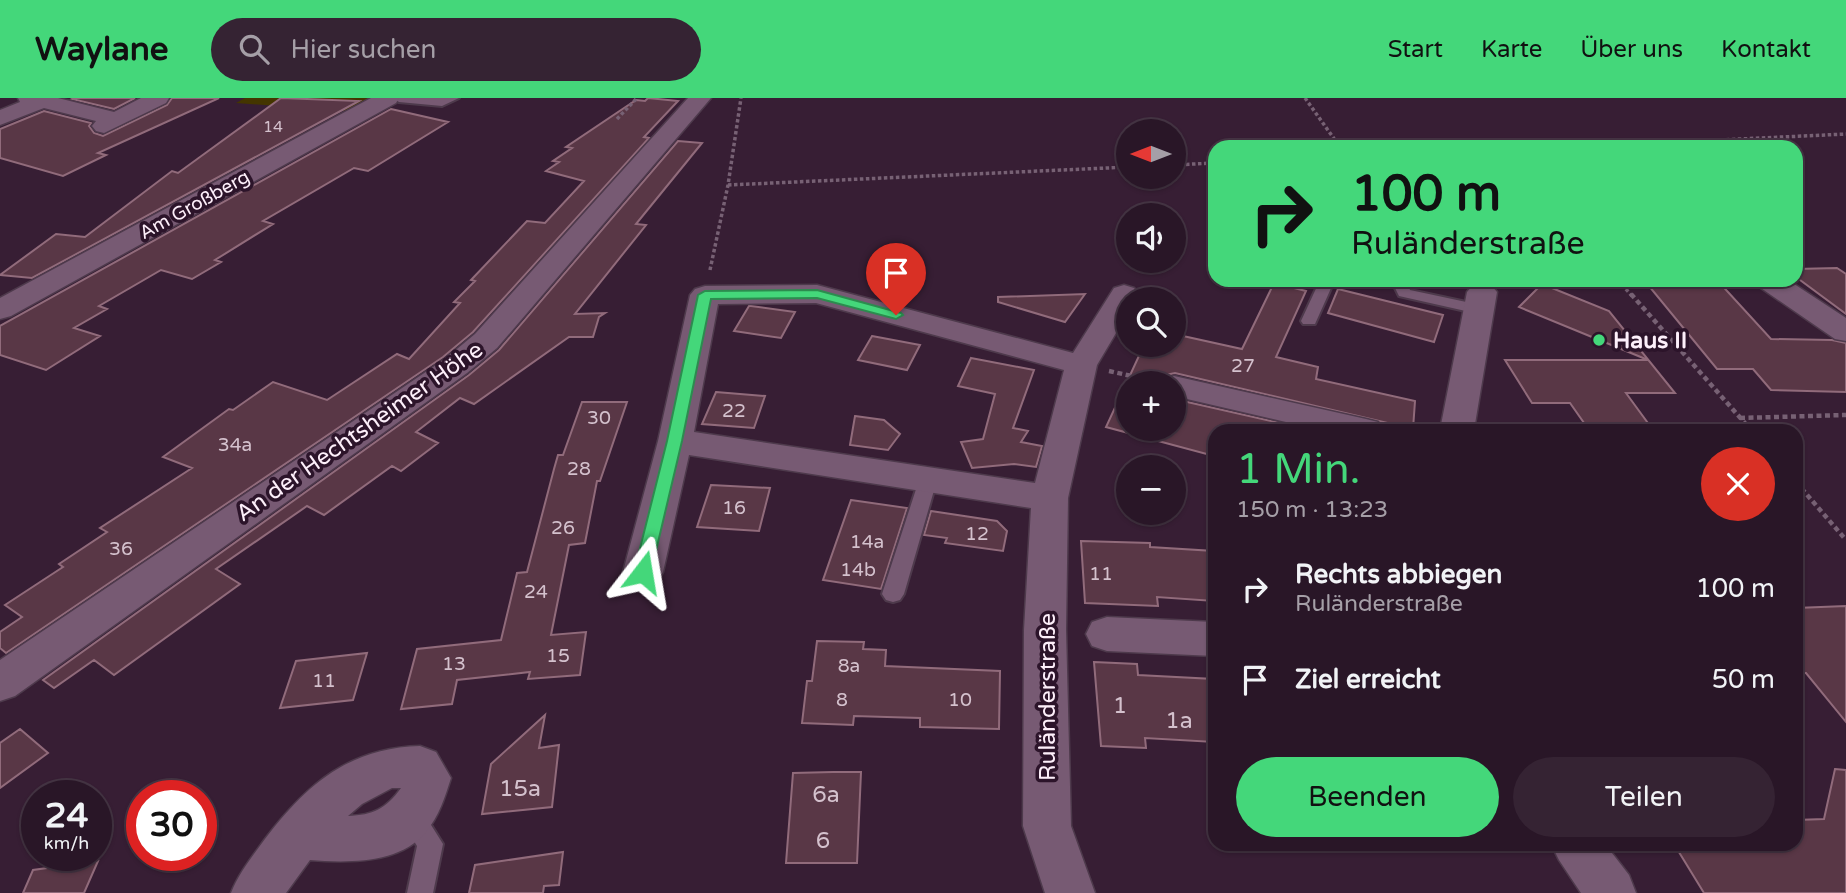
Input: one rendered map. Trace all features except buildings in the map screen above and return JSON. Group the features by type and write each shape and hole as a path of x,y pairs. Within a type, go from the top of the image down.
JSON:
{"street":[{"path":"0,118 40,99 110,122 158,98"},
{"name":"Am Großberg","path":"0,310 388,98"},
{"name":"An der Hechtsheimer Höhe","path":"0,683 476,349 503,323 700,98"},
{"path":"1778,287 1846,332"},
{"path":"643,572 705,295 817,294 1081,365"},
{"path":"1458,424 1481,301"},
{"name":"Ruländerstraße","path":"1070,893 1047,826 1045,630 1050,498 1081,365 1116,307"},
{"path":"1186,389 1340,424"},
{"path":"674,441 1050,498"},
{"path":"1107,634 1208,639"},
{"path":"256,893 298,836 347,785 374,772 400,765 420,767 428,778 424,797 412,817"},
{"path":"1581,851 1611,893"}],"lane":[{"path":"399,98 442,102 453,98"},
{"path":"1309,321 1324,287"},
{"path":"1402,287 1404,293 1481,301"},
{"path":"893,594 928,480"},
{"path":"412,817 430,844 420,893"}],"path":[{"path":"617,120 637,98"},
{"path":"705,295 728,185 741,98"},
{"path":"1306,98 1335,140"},
{"path":"1719,140 1846,134"},
{"path":"1186,164 1208,163"},
{"path":"728,185 1116,168"},
{"path":"1624,287 1746,424"},
{"path":"1081,365 1116,373"},
{"path":"1740,418 1846,415"},
{"path":"1803,490 1846,540"}],"shaded area":[{"path":"245,98 374,98 351,111 236,103"}],"place":[{"name":"Haus II","path":"1599,340"}],"route":[{"path":"643,572 705,295 817,294 896,315"}]}
